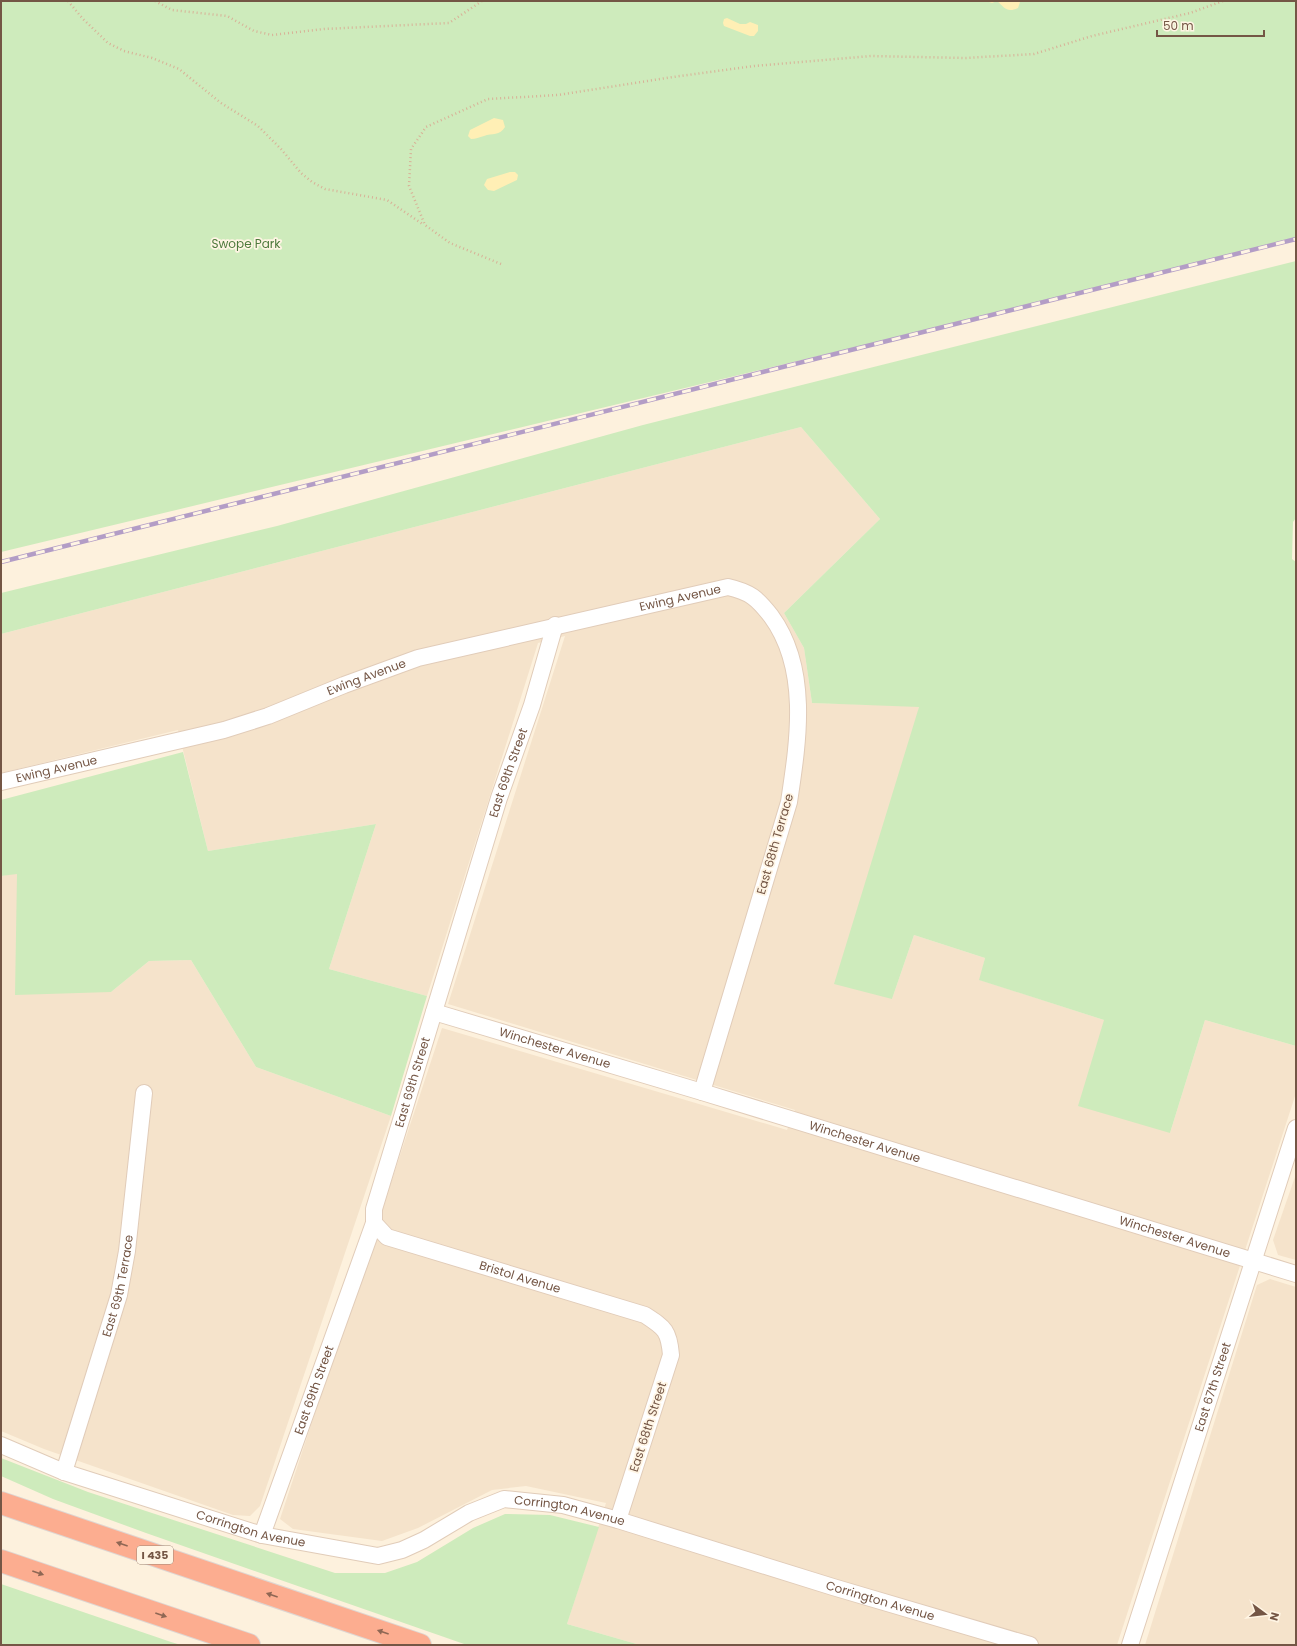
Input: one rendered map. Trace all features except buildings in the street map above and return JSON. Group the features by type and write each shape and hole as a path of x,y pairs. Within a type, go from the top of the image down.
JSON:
{"highway":[{"name":"I 435","path":"1,1503 420,1645"},
{"path":"1,1561 249,1645"}],"street":[{"name":"Ewing Avenue","path":"1,782 224,730 268,716 344,685 418,658 555,625 728,587 736,589"},
{"name":"East 68th Terrace","path":"702,1092 789,802 796,756 796,681 790,652 777,625 759,600 744,590 736,589"},
{"name":"East 69th Street","path":"262,1535 374,1223 374,1209 498,798 532,705 555,625"},
{"name":"Winchester Avenue","path":"434,1012 702,1092 1296,1274"},
{"name":"East 69th Terrace","path":"64,1472 119,1295 127,1251 144,1093"},
{"name":"East 67th Street","path":"1130,1645 1296,1128"},
{"name":"Bristol Avenue","path":"374,1223 386,1237 646,1315 663,1326 666,1333"},
{"name":"East 68th Street","path":"618,1520 671,1356 670,1340 666,1333"},
{"name":"Corrington Avenue","path":"1,1445 64,1472 262,1535 378,1556 402,1550 419,1542 469,1513 504,1499 564,1505 618,1520 833,1588 1030,1645"}],"path":[{"path":"68,1 83,19 108,43 124,51 152,58 179,69 221,103 258,126 301,173 312,182 325,189 387,200 450,243 501,264"},
{"path":"155,1 172,10 227,16 254,31 272,35 324,29 449,23 482,1"},
{"path":"425,225 409,186 411,148 426,127 488,99 558,95 754,66 871,56 966,58 1034,54 1092,36 1190,13 1223,1"}],"shaded area":[{"path":"801,427 880,519 784,613 804,648 812,703 919,706 892,999 914,935 985,958 980,980 1104,1020 1170,1133 1205,1020 1296,1046 1296,1093 1117,1645 640,1645 567,1624 606,1503 526,1486 492,1490 418,1528 382,1541 293,1529 280,1519 442,1028 787,1130 795,1110 448,1004 565,636 538,643 427,996 329,969 376,824 208,851 178,730 1,773 1,634"},
{"path":"17,873 111,992 149,961 191,960 256,1067 391,1116 260,1506 250,1516 233,1515 44,1449 1,1431 1,876"},
{"path":"1296,1174 1296,1260 1278,1255 1273,1240"},
{"path":"1270,1279 1296,1287 1296,1645 1145,1645 1257,1285"}],"green space":[{"name":"Swope Park","path":"1,1 1296,1 1296,239 1052,300 1,552"},
{"path":"1296,261 1296,518 1293,522 1292,559 1296,562 1296,1046 1205,1020 1170,1133 1078,1106 1104,1020 979,980 985,958 914,935 892,999 834,984 919,707 812,703 804,648 784,613 880,519 801,427 1,634 1,593 277,526 643,425"},
{"path":"183,752 208,851 376,824 329,969 427,996 391,1116 256,1067 191,960 149,961 111,992 15,995 17,874 1,876 1,800"},
{"path":"1,1458 88,1492 335,1573 385,1573 417,1562 473,1528 505,1514 550,1515 599,1527 567,1624 640,1645 467,1645 53,1499 1,1476"},
{"path":"1,1584 171,1642 181,1645 1,1645"}],"sand":[{"path":"986,1 997,1 992,3"},
{"path":"997,1 1020,2 1018,8 1009,10 1004,8"},
{"path":"727,18 740,24 750,22 758,25 758,31 754,36 750,36 724,26 724,19"},
{"path":"494,118 503,120 505,127 501,132 473,139 468,136 470,130"},
{"path":"510,172 515,172 518,175 517,180 494,191 488,190 484,185 487,179"}],"railway":[{"path":"1,562 1296,239"}]}
